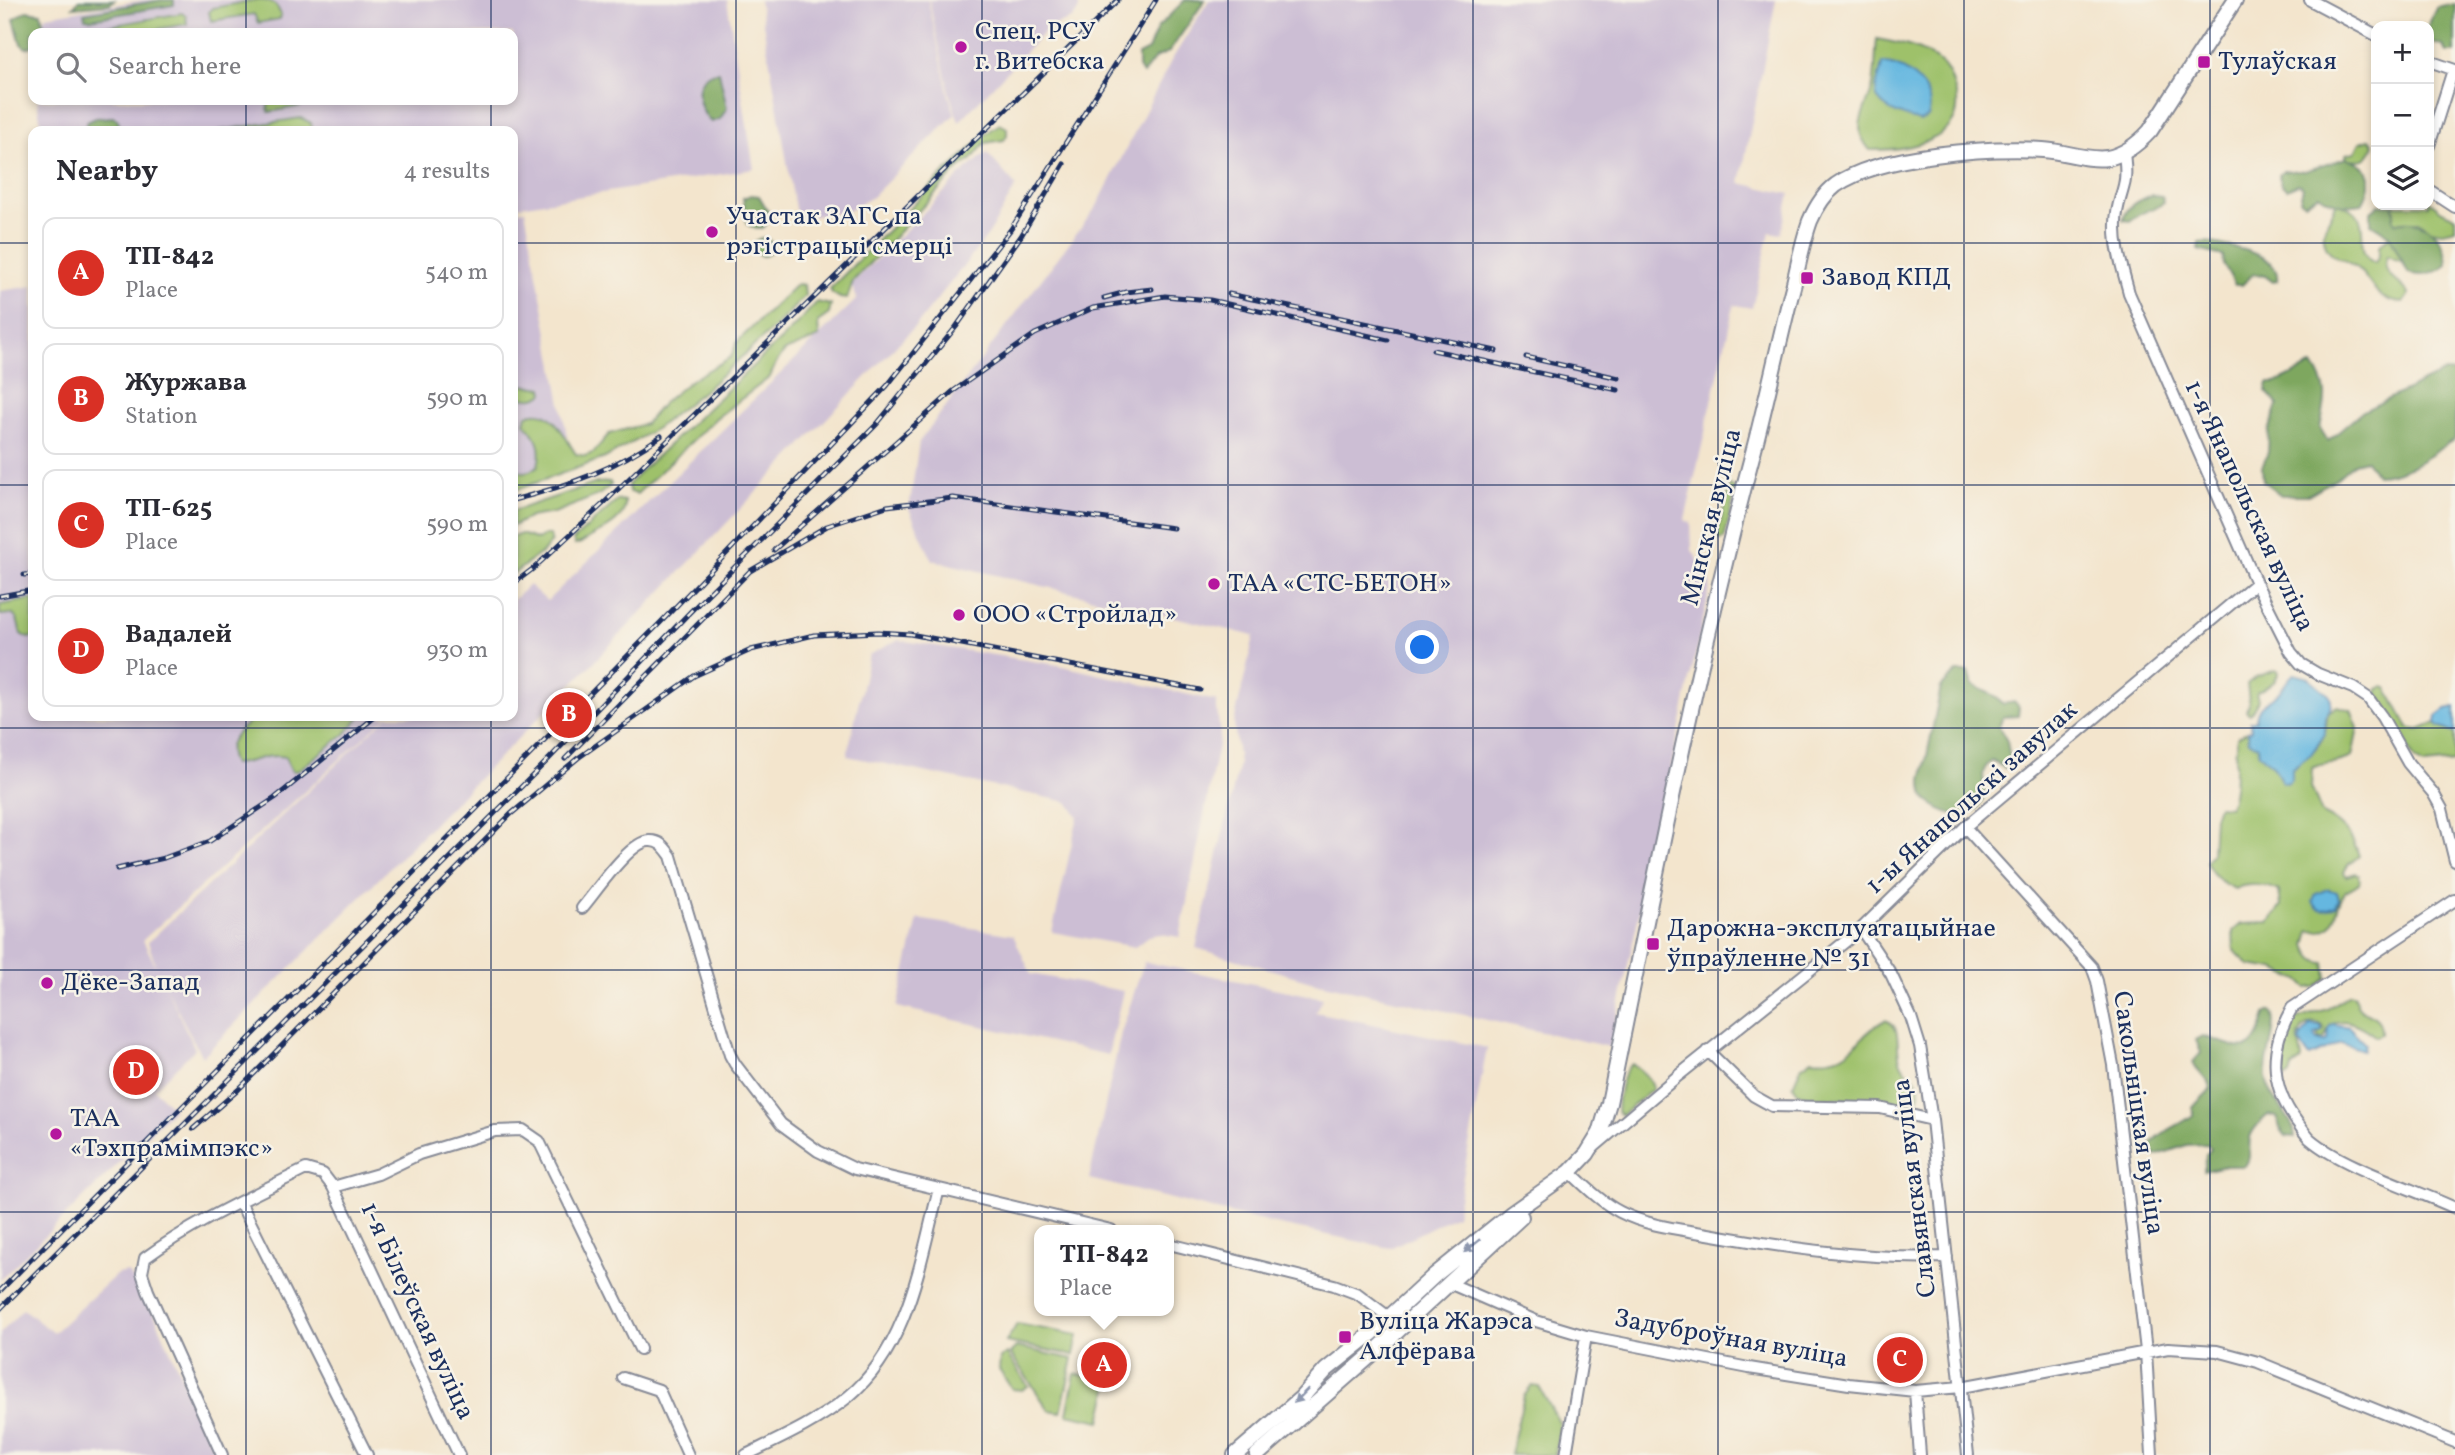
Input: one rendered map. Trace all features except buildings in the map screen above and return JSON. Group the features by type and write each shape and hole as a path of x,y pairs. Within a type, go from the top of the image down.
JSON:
{"main road":[{"path":"2124,152 2139,143 2150,131 2235,0"},
{"name":"Мінская вуліца","path":"1546,1191 1587,1154 1600,1133 1609,1104 1687,726 1787,308 1809,224 1816,208 1827,192 1853,176 1930,157 1986,150 2048,150 2109,158 2124,152"},
{"path":"1236,1455 1301,1398 1326,1370 1435,1275 1512,1213 1546,1191"},
{"path":"1257,1455 1496,1242 1546,1191"},
{"path":"1435,1275 1449,1283"}],"street":[{"path":"2310,0 2371,32"},
{"path":"2434,63 2454,70 2434,131"},
{"name":"1-я Янапольская вуліца","path":"2124,152 2124,185 2118,199 2116,223 2117,248 2129,293 2256,583 2291,652 2301,664 2353,688 2368,698 2382,717 2408,763 2434,793 2442,809 2455,861"},
{"path":"2434,193 2455,207"},
{"name":"1-ы Янапольскі завулак","path":"1587,1154 1707,1051 1861,929 1965,827 2256,583"},
{"name":"Сакольніцкая вуліца","path":"1965,827 2092,967 2097,981 2113,1065 2146,1351 2153,1454"},
{"path":"582,908 628,853 641,843 652,841 663,845 671,856 730,1055 781,1124 818,1151 855,1169 1090,1225"},
{"path":"2455,900 2292,1008 2281,1026 2276,1050 2275,1079 2283,1104 2310,1139 2344,1159 2455,1208"},
{"name":"Славянская вуліца","path":"1861,929 1891,974 1911,1017 1920,1046 1932,1121 1968,1455"},
{"path":"1707,1051 1754,1096 1772,1106 1880,1108 1932,1121"},
{"path":"222,1455 148,1291 142,1273 145,1258 159,1247 240,1202 306,1169 323,1174 333,1187 378,1174 419,1154 495,1130 523,1130 539,1141 640,1349"},
{"path":"1570,1172 1591,1192 1620,1212 1647,1223 1785,1248 1899,1259 1947,1257"},
{"name":"1-я Білеўская вуліца","path":"333,1187 459,1455"},
{"path":"746,1455 807,1425 849,1396 867,1378 887,1350 907,1310 939,1189"},
{"path":"240,1202 367,1455"},
{"path":"1174,1245 1334,1285 1358,1294 1402,1327"},
{"name":"Задуброўная вуліца","path":"1449,1283 1536,1321 1587,1336 1762,1370 1915,1391 1961,1387 2146,1351 2183,1348 2217,1350 2240,1356 2455,1441"},
{"path":"1566,1455 1587,1336"},
{"path":"623,1378 659,1390 688,1455"},
{"path":"1915,1391 1920,1455"}],"shaded area":[{"path":"144,0 727,0 754,169 518,206 518,126 41,126 38,105 518,105 518,28 41,28 46,16"},
{"path":"759,0 928,0 955,114 871,198 846,212 804,217 796,214"},
{"path":"929,0 1078,0 1079,9 1072,19 1049,27 959,122 949,92"},
{"name":"Завод КПД","path":"1209,0 1776,0 1740,183 1790,194 1781,234 1770,232 1752,308 1734,305 1685,520 1691,523 1692,550 1711,583 1610,1047 1314,982 1196,948 1239,764 1234,723 1254,636 932,560 909,509 919,442 1097,206 1171,61"},
{"path":"987,153 1016,186 989,234 920,321 591,665 202,1057 164,984 195,1049 154,1089 174,1109 0,1280 0,291 28,287 28,721 382,721 143,940 156,967 148,942 383,721 518,721 518,595 529,585 547,601 857,299 851,285 968,168"},
{"path":"525,210 572,463 518,487 518,211"},
{"path":"898,640 1058,665 1216,701 1220,735 1180,937 1160,934 1149,936 1135,947 1052,932 1078,816 1068,802 847,756 869,655"},
{"path":"918,919 1013,935 1031,974 1123,991 1108,1055 897,1007"},
{"path":"1144,962 1323,998 1315,1012 1487,1048 1456,1215 1390,1248 1270,1223 1089,1179 1121,1033"},
{"path":"127,1272 145,1293 216,1455 0,1455 0,1334 23,1309 53,1333 117,1274"}],"green space":[{"path":"79,0 114,0 110,4 73,7"},
{"path":"174,0 174,5 91,19 85,18 84,13"},
{"path":"256,0 269,1 275,5 281,15 280,19 258,23 254,14 211,21 209,12 213,8"},
{"path":"1185,0 1205,0 1169,52 1155,58 1143,74 1138,68 1138,55 1148,50 1158,27"},
{"path":"2455,4 2455,53 2447,53 2443,46 2434,43 2434,21 2430,21 2436,8"},
{"path":"26,11 41,13 44,28 28,28 28,47 21,44 14,19"},
{"path":"182,13 186,16 187,24 163,28 98,28"},
{"path":"1877,39 1928,54 1945,67 1955,90 1957,110 1952,123 1943,133 1930,140 1899,148 1870,150 1864,142 1860,127 1873,83","holes":["1880,77 1920,121 1882,104 1876,87"]},
{"path":"719,72 727,108 720,119 711,122 702,108 698,92 704,78"},
{"path":"268,105 302,105 301,106 269,112"},
{"path":"114,117 120,126 87,126 87,122 96,118"},
{"path":"301,118 311,123 311,126 250,126"},
{"path":"1000,124 1007,128 1004,140 985,143 972,159 958,169 853,281 847,299 832,293 830,289 945,172 985,134"},
{"path":"2371,140 2368,157 2361,160 2346,158 2346,154 2355,152 2360,142"},
{"path":"2346,158 2362,165 2369,175 2368,189 2362,204 2339,204 2319,194 2305,203 2300,200 2303,187 2298,184 2287,189 2281,185 2279,175 2283,171 2305,171"},
{"path":"2151,195 2162,196 2164,203 2130,221 2123,220 2130,207"},
{"path":"759,196 768,211 768,222 764,227 756,229 747,224 743,198"},
{"path":"2336,203 2350,208 2358,215 2363,250 2375,263 2379,246 2390,236 2403,262 2387,256 2385,263 2388,273 2409,294 2403,303 2381,296 2358,269 2328,250 2324,234"},
{"path":"2434,205 2455,217 2455,229 2442,232 2431,230 2420,222 2396,223 2393,219 2395,211 2434,210"},
{"path":"2394,210 2393,219 2396,223 2425,226 2443,245 2447,265 2428,274 2408,273 2390,236 2371,224 2371,211"},
{"path":"763,238 769,241 772,247 769,253 763,256 757,253 754,247 757,241"},
{"path":"2208,242 2262,257 2271,263 2276,271 2277,281 2253,274 2242,285 2235,285 2224,265 2223,256 2198,250 2199,243"},
{"path":"797,284 804,285 805,296 775,327 707,388 657,428 605,458 518,489 518,471 529,471 538,466 540,453 533,433 525,423 527,415 544,414 551,418 576,454 585,456 593,453 609,434 645,424 663,403 691,380 731,357 737,342"},
{"path":"817,302 831,305 829,314 818,322 819,337 785,351 770,377 716,418 637,494 629,492 628,485 643,469 788,333"},
{"path":"2313,365 2324,389 2325,402 2320,428 2328,441 2363,411 2444,372 2455,373 2455,439 2408,468 2376,475 2366,460 2354,463 2337,478 2308,495 2281,495 2263,481 2262,467 2268,452 2269,431 2278,405 2266,391 2268,383 2276,383"},
{"path":"518,386 543,388 544,393 534,398 518,397"},
{"path":"610,482 611,485 599,495 554,513 530,517 518,523 518,509 597,483"},
{"path":"1730,485 1736,489 1724,539 1719,540 1717,536"},
{"path":"618,500 625,501 624,509 616,521 575,545 573,540"},
{"path":"518,535 538,540 550,535 551,541 544,551 518,570"},
{"path":"28,600 28,638 21,634 17,619 12,614 0,615 0,605"},
{"path":"2276,670 2279,672 2275,681 2256,693 2258,700 2250,714 2246,711 2249,702 2247,684 2256,677"},
{"path":"1957,672 1968,672 1972,685 1997,697 2003,704 2015,702 2019,707 2018,716 2003,717 1999,727 2007,741 2011,764 2005,768 1992,761 1987,765 1983,774 1985,791 1981,804 1976,810 1962,814 1947,812 1930,803 1922,784 1941,687"},
{"path":"2382,687 2387,688 2408,728 2419,730 2436,723 2439,727 2455,733 2455,762 2424,765 2415,760 2377,693"},
{"path":"2338,706 2351,710 2358,728 2352,757 2312,768 2311,787 2322,814 2335,821 2350,836 2359,856 2344,872 2346,876 2356,873 2360,882 2345,892 2331,925 2320,931 2310,931 2306,945 2313,957 2325,963 2327,978 2316,987 2307,988 2299,980 2274,969 2249,965 2234,950 2233,931 2241,924 2269,923 2281,906 2279,891 2257,885 2235,889 2218,878 2206,862 2212,853 2214,816 2218,806 2229,807 2232,799 2237,737 2248,731 2249,741 2259,746 2259,753 2273,765 2282,782 2292,779 2292,768 2318,745 2324,735 2328,715"},
{"path":"250,721 357,721 345,734 297,771 292,771 285,757 278,756 233,764 229,749 239,731"},
{"path":"2350,994 2355,996 2360,1008 2378,1020 2381,1034 2376,1037 2356,1024 2344,1021 2332,1024 2324,1039 2320,1040 2318,1035 2324,1029 2322,1025 2308,1024 2299,1036 2302,1060 2292,1068 2290,1075 2286,1078 2282,1076 2280,1052 2287,1029 2294,1020 2327,1009"},
{"path":"2271,1011 2274,1024 2266,1077 2268,1086 2290,1121 2295,1137 2286,1136 2277,1117 2268,1115 2251,1135 2245,1166 2225,1166 2204,1171 2205,1156 2211,1149 2207,1144 2187,1145 2155,1156 2149,1146 2193,1115 2193,1107 2211,1089 2193,1062 2201,1053 2196,1040 2203,1036 2245,1048 2256,1039 2266,1014"},
{"path":"1885,1020 1891,1023 1896,1031 1903,1066 1918,1083 1919,1095 1915,1104 1910,1106 1881,1101 1808,1097 1799,1093 1793,1085 1801,1067 1812,1059 1826,1059 1845,1053"},
{"path":"1632,1064 1648,1078 1653,1089 1622,1115 1617,1112 1619,1093 1622,1079"},
{"path":"1017,1324 1078,1335 1074,1355 1006,1342"},
{"path":"1016,1347 1073,1359 1061,1412 1049,1410 1010,1353"},
{"path":"1007,1354 1028,1386 1022,1390 1012,1389 999,1370 1000,1358"},
{"path":"1075,1374 1110,1381 1101,1421 1067,1414"},
{"path":"1532,1386 1539,1387 1560,1424 1555,1455 1510,1455 1524,1396"}],"water":[{"path":"1882,63 1910,74 1924,88 1930,107 1928,117 1920,121 1893,111 1881,103 1876,91"},
{"path":"2294,674 2309,678 2329,695 2331,701 2325,717 2325,734 2311,754 2292,768 2292,779 2287,783 2282,782 2273,765 2259,753 2258,746 2249,741 2248,731 2251,730 2250,722 2256,720 2260,707 2280,691"},
{"path":"2455,707 2455,733 2439,727 2436,723 2437,716 2446,709"},
{"path":"2327,889 2337,892 2339,899 2336,906 2320,909 2313,902 2316,894"},
{"path":"2333,1024 2349,1027 2365,1043 2363,1050 2341,1043 2310,1057 2300,1043 2301,1037 2310,1025 2321,1026 2322,1031 2315,1035 2317,1040 2324,1042 2328,1040 2329,1027"}],"railway":[{"path":"518,580 603,504 1118,0"},
{"path":"0,1291 661,622 887,386 1011,229 1156,0"},
{"path":"0,1309 547,761 877,424 956,327 1021,236 1064,164"},
{"path":"1104,298 1152,289"},
{"path":"1229,294 1496,351"},
{"path":"774,550 952,392 1035,334 1093,308 1165,296 1210,300 1388,340"},
{"path":"1433,350 1618,390"},
{"path":"1526,357 1619,378"},
{"path":"518,499 590,475 626,458 661,436"},
{"path":"565,759 750,571 827,526 887,506 953,498 1173,528"},
{"path":"24,575 28,575"},
{"path":"0,596 28,591"},
{"path":"193,1129 238,1090 511,814 578,758 694,676 751,650 814,635 878,632 910,634 1200,690"},
{"path":"117,869 164,858 210,841 275,798 370,721"}],"place":[{"name":"Спец. РСУ г. Витебска","path":"961,47"},
{"name":"Тулаўская","path":"2204,62"},
{"name":"Участак ЗАГС па рэгістрацыі смерці","path":"712,232"},
{"name":"Завод КПД","path":"1807,278"},
{"name":"ТАА «СТС-БЕТОН»","path":"1214,584"},
{"name":"ООО «Стройлад»","path":"959,615"},
{"name":"Журжава","path":"569,715"},
{"name":"Дарожна-эксплуатацыйнае ўпраўленне № 31","path":"1653,944"},
{"name":"Дёке-Запад","path":"47,983"},
{"name":"Вадалей","path":"136,1072"},
{"name":"ТАА «Тэхпрамімпэкс»","path":"56,1134"},
{"name":"Вуліца Жарэса Алфёрава","path":"1345,1337"},
{"name":"ТП-625","path":"1900,1360"},
{"name":"ТП-842","path":"1104,1365"}]}
